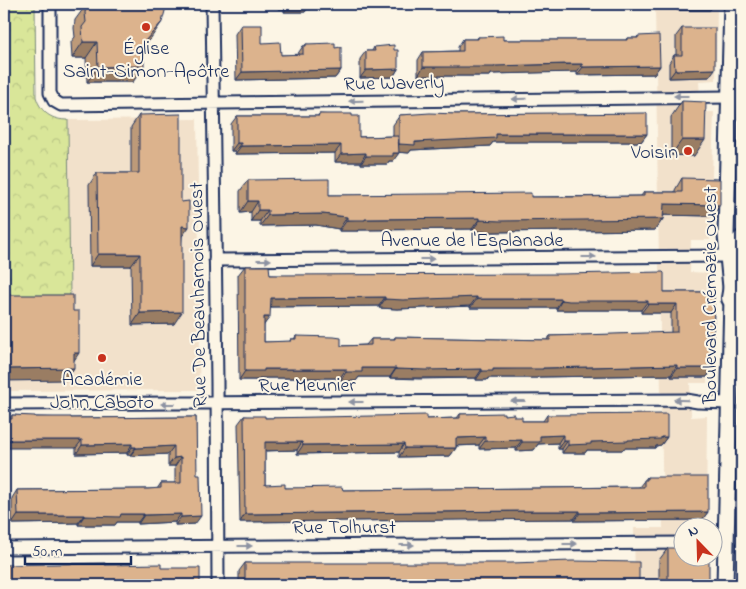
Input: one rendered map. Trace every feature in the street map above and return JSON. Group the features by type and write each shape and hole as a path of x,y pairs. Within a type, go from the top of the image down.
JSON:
{"highway":[{"path":"732,298 742,241"}],"main road":[{"name":"Boulevard Crémazie Ouest","path":"722,516 729,403 732,298 726,235 732,4"},
{"name":"Boulevard Crémazie Ouest","path":"723,566 726,585"}],"street":[{"name":"Rue Waverly","path":"50,4 50,90 52,99 59,104 214,104 730,96"},
{"name":"Rue De Beauharnois Ouest","path":"212,4 218,585"},
{"name":"Avenue de l'Esplanade","path":"215,260 728,256"},
{"name":"Rue Meunier","path":"4,404 686,400 729,403"},
{"name":"Rue Tolhurst","path":"4,548 674,543"}],"shaded area":[{"path":"655,4 717,4 716,80 699,81 701,112 714,112 710,240 691,240 690,272 711,273 707,383 690,383 691,417 707,416 706,516 674,516 674,566 691,566 704,585 635,585 634,528 663,528"},
{"path":"197,119 199,390 4,391 4,303 70,299 68,120"}],"green space":[{"path":"4,4 35,4 36,97 38,103 48,115 57,119 68,120 70,299 4,303"}],"building":[{"path":"87,4 163,4 165,11 162,22 144,42 144,66 98,67 97,42 83,42 82,27 86,22"},
{"path":"241,25 262,25 262,43 280,42 281,55 303,54 303,46 306,46 306,44 335,43 335,48 341,47 341,70 242,72"},
{"path":"682,28 715,28 715,69 675,70 674,55 682,55"},
{"path":"659,35 660,66 583,67 582,64 567,64 423,67 423,52 463,51 463,39 503,36 503,40 627,40 627,38 638,38 638,36"},
{"path":"394,45 394,50 398,50 398,69 366,70 366,51 375,51 374,47"},
{"path":"682,101 706,102 705,140 682,140"},
{"path":"430,113 647,113 647,134 496,134 496,138 415,142 415,145 399,144 400,115"},
{"path":"181,114 181,202 189,201 189,227 182,226 182,312 140,313 140,254 98,254 97,173 139,173 139,115"},
{"path":"319,114 352,114 352,116 359,116 359,137 398,136 399,153 393,153 393,156 366,156 366,153 341,154 341,145 241,146 241,143 237,143 237,116 319,116"},
{"path":"682,178 720,179 720,205 664,204 663,219 500,221 480,220 480,218 347,220 347,217 323,214 268,215 268,210 258,210 258,201 248,201 248,180 329,179 329,195 531,193 531,197 569,197 644,196 644,192 682,192"},
{"path":"245,266 269,266 270,275 663,272 664,292 714,292 713,368 677,368 677,365 493,369 493,371 482,371 482,369 362,368 362,372 346,372 346,369 264,369 264,371 245,371","holes":["385,297 385,299 477,297 477,299 648,301 648,304 677,304 677,332 550,336 550,340 395,337 395,339 371,339 371,345 341,346 341,338 334,337 296,336 296,339 291,339 291,341 264,342 264,317 270,317 271,298"]},
{"path":"4,295 73,295 73,311 79,311 79,353 74,353 74,368 4,369"},
{"path":"504,413 504,415 514,414 514,417 522,417 522,421 547,421 547,415 667,414 667,437 661,437 661,439 591,442 591,444 568,445 568,440 563,440 563,435 540,436 540,442 522,442 522,440 485,441 485,437 456,438 456,448 405,448 404,444 303,445 302,442 265,442 265,485 285,484 285,488 342,487 343,490 644,487 644,480 647,480 647,477 708,477 708,512 580,513 580,511 522,511 245,514 244,416 265,416 265,418 427,415 427,419 460,418 460,414"},
{"path":"12,415 71,418 196,417 197,475 200,475 201,516 181,517 181,514 121,514 120,517 18,515 17,490 148,489 161,488 161,483 181,483 181,457 174,458 174,446 136,448 132,447 132,444 82,445 82,440 4,440 4,419 12,419"},
{"path":"668,548 674,548 674,566 709,566 709,585 668,585"},
{"path":"572,561 639,562 639,585 245,585 245,563 511,563"},
{"path":"105,563 105,565 161,564 161,568 200,568 200,585 4,585 4,565"}],"place":[{"name":"Église Saint-Simon-Apôtre","path":"146,27"},
{"name":"Voisin","path":"688,151"},
{"name":"Académie John Caboto","path":"102,358"}]}
